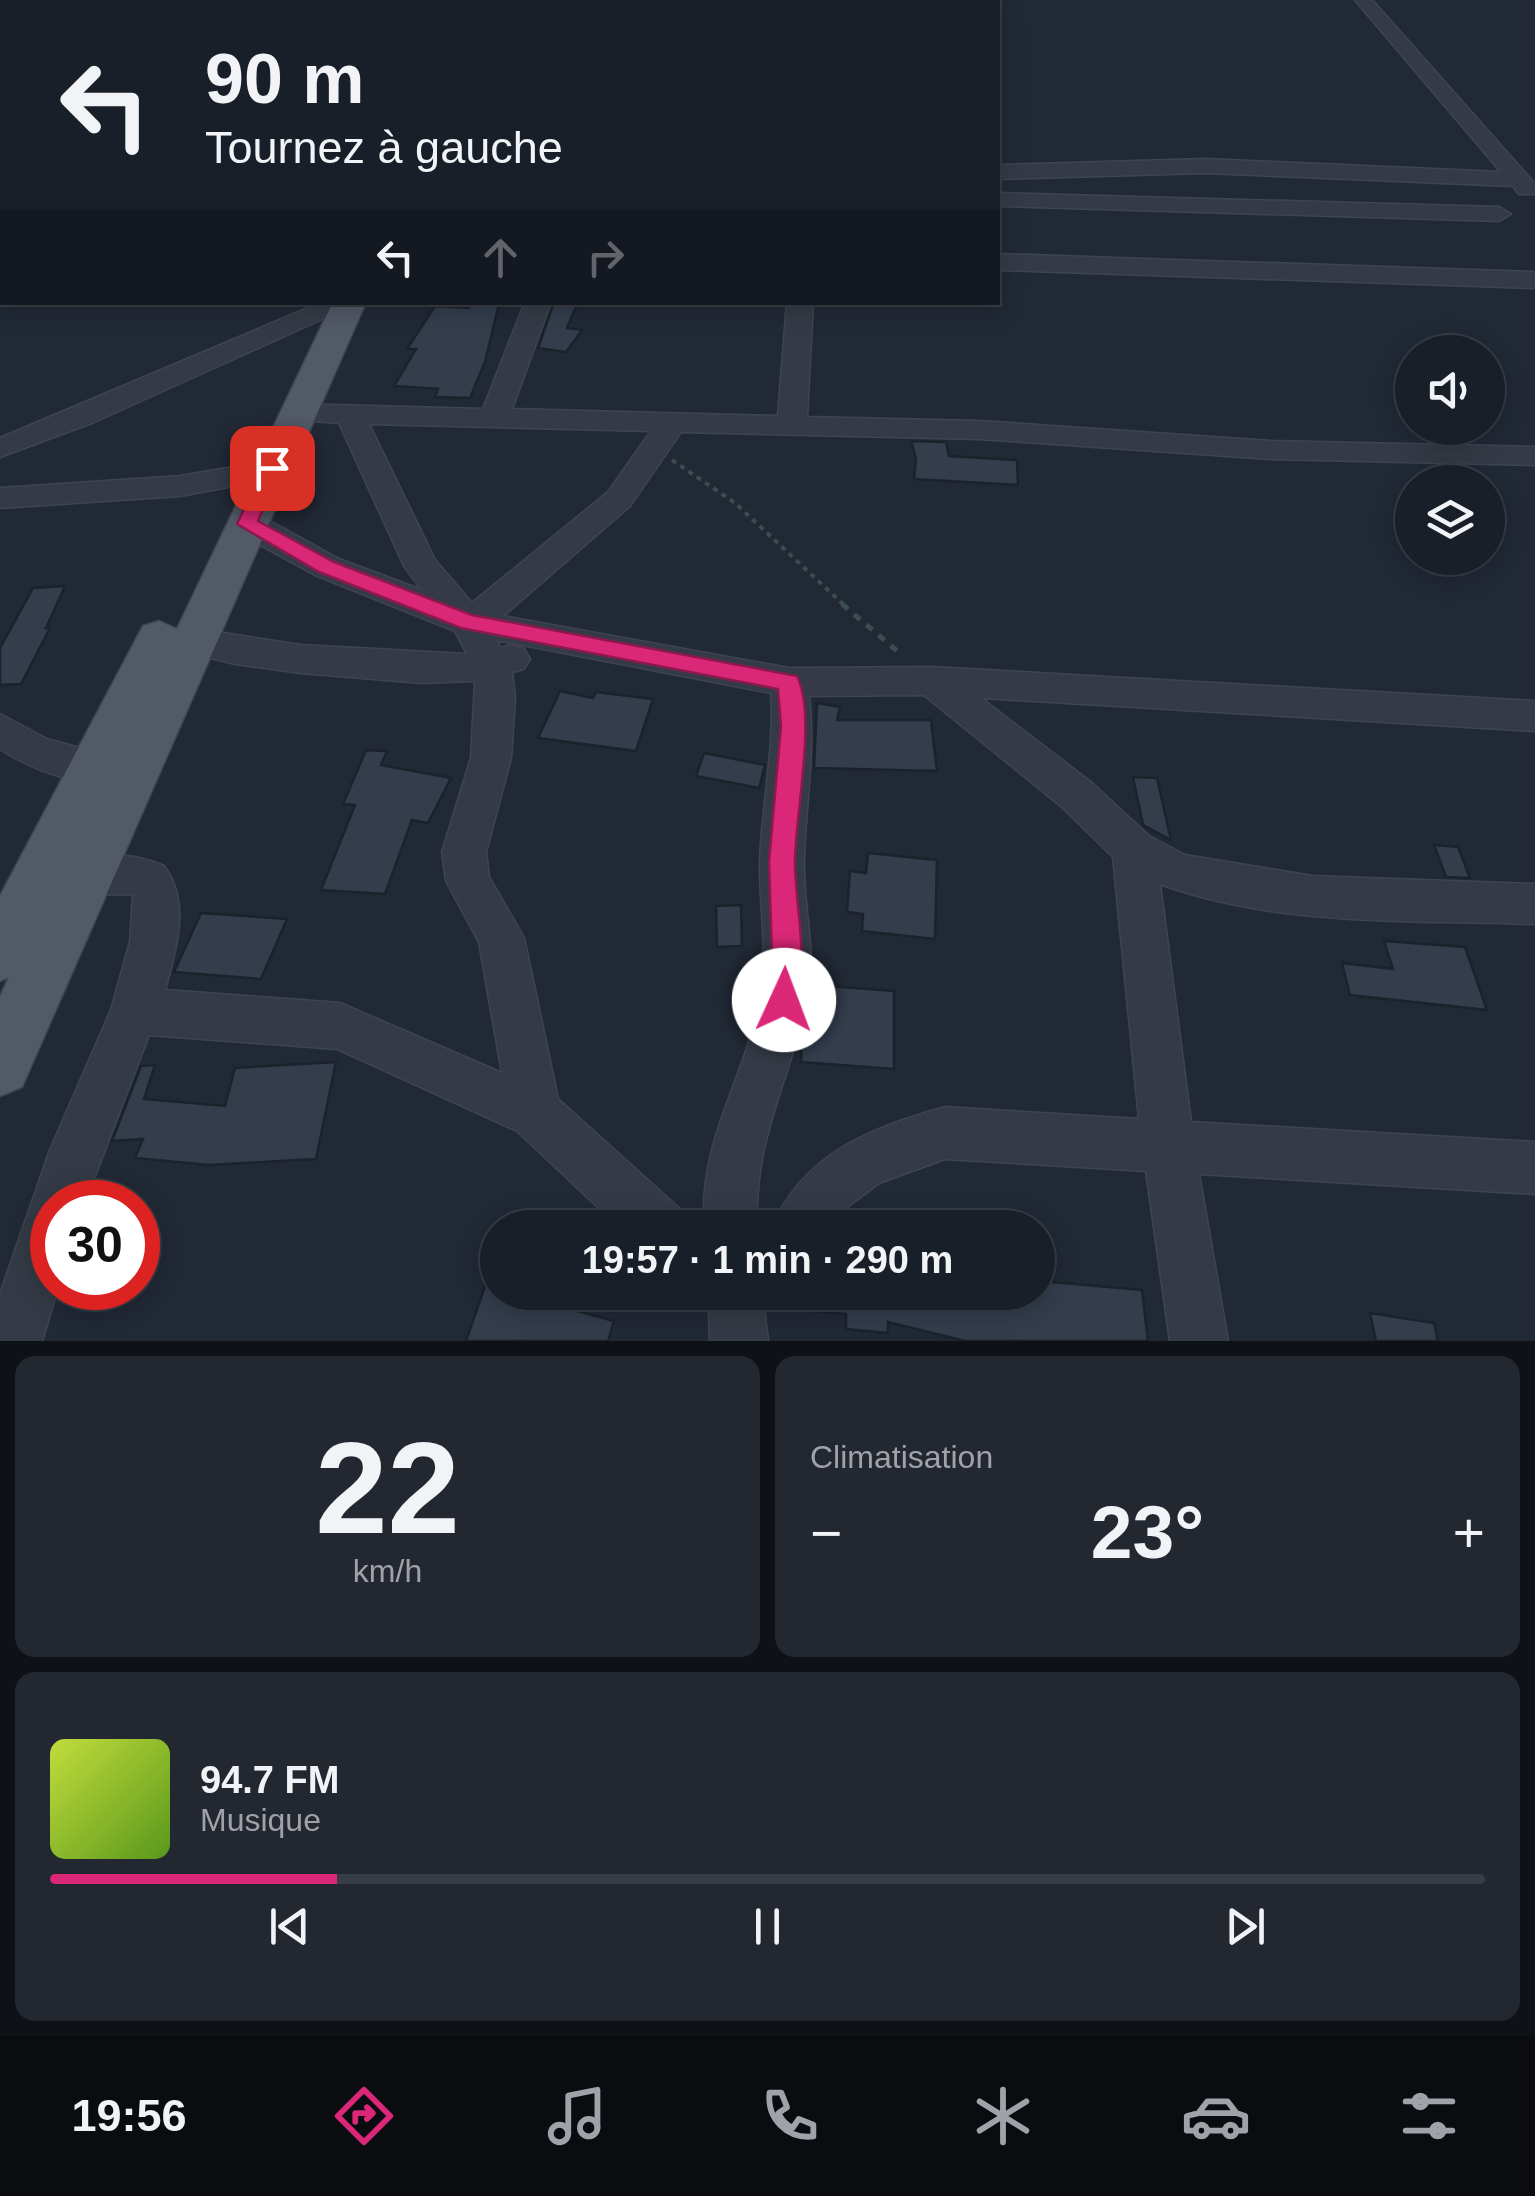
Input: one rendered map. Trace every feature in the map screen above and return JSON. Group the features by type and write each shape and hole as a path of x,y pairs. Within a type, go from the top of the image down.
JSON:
{"main road":[{"path":"0,1065 297,413 331,305"},
{"path":"0,954 96,767 218,481 331,305"}],"street":[{"path":"1363,0 1523,179 1535,199"},
{"path":"1000,183 1206,166 1523,179"},
{"path":"1000,183 1499,214"},
{"path":"1000,222 1002,262 1535,280"},
{"path":"0,448 84,417 224,349 331,305"},
{"path":"495,416 537,305"},
{"path":"792,425 800,305"},
{"path":"354,412 354,429 421,566 470,622 492,666 496,697 490,758 464,852 468,881 501,938 535,1112"},
{"path":"297,413 980,430 1271,450 1535,456"},
{"path":"470,622 619,499 672,422"},
{"path":"0,498 87,488 218,481"},
{"path":"247,524 327,567 470,622 558,642 789,682 932,681 1535,716"},
{"path":"192,641 254,656 451,670 492,666 558,642"},
{"path":"932,681 1078,796 1150,866 1305,893 1535,904"},
{"path":"730,1210 734,1156 760,1068 776,1035 784,1000 782,862 793,726 789,682"},
{"path":"0,730 36,752 96,767"},
{"path":"1150,866 1168,1146 1199,1341"},
{"path":"66,1180 135,1011 156,922 155,888 149,880 84,876"},
{"path":"135,1011 340,1026 535,1112 641,1210"},
{"path":"809,1210 838,1177 875,1154 945,1134 1535,1168"},
{"path":"13,1341 30,1288"}],"path":[{"path":"653,450 736,503 798,566 932,681"}],"building":[{"path":"499,305 485,362 470,398 435,397 438,389 394,386 416,349 407,349 435,306"},
{"path":"553,305 577,305 567,328 582,330 566,352 538,348"},
{"path":"911,441 946,442 949,456 1017,460 1018,485 914,479 916,458"},
{"path":"65,586 46,628 50,628 21,684 0,685 0,648 33,588"},
{"path":"560,691 593,698 596,692 653,699 636,751 538,738"},
{"path":"817,703 840,707 837,720 931,720 937,771 814,768"},
{"path":"366,750 387,751 381,765 451,778 428,823 412,820 385,894 321,890 355,805 343,804"},
{"path":"704,753 765,765 759,788 696,776"},
{"path":"1133,777 1157,778 1171,840 1143,825"},
{"path":"1434,845 1458,847 1470,878 1446,877"},
{"path":"868,853 937,860 935,939 862,931 863,914 847,912 850,871 866,873"},
{"path":"741,905 742,946 717,947 716,906"},
{"path":"201,913 287,919 261,979 174,972"},
{"path":"1384,941 1465,947 1487,1010 1350,995 1342,963 1393,969"},
{"path":"814,985 894,991 894,1069 801,1062 802,1034"},
{"path":"336,1062 316,1159 209,1165 135,1158 143,1139 112,1141 141,1066 155,1065 144,1099 225,1106 235,1068"},
{"path":"1055,1282 1142,1290 1148,1341 965,1341 888,1322 888,1333 846,1329 846,1314 803,1310 1055,1310"},
{"path":"480,1300 480,1310 573,1310 614,1321 608,1341 466,1341"},
{"path":"1370,1313 1434,1323 1438,1341 1376,1341"}],"route":[{"path":"272,468 247,524 327,567 468,622 558,642 789,682 793,726 782,862 784,1000"}]}
